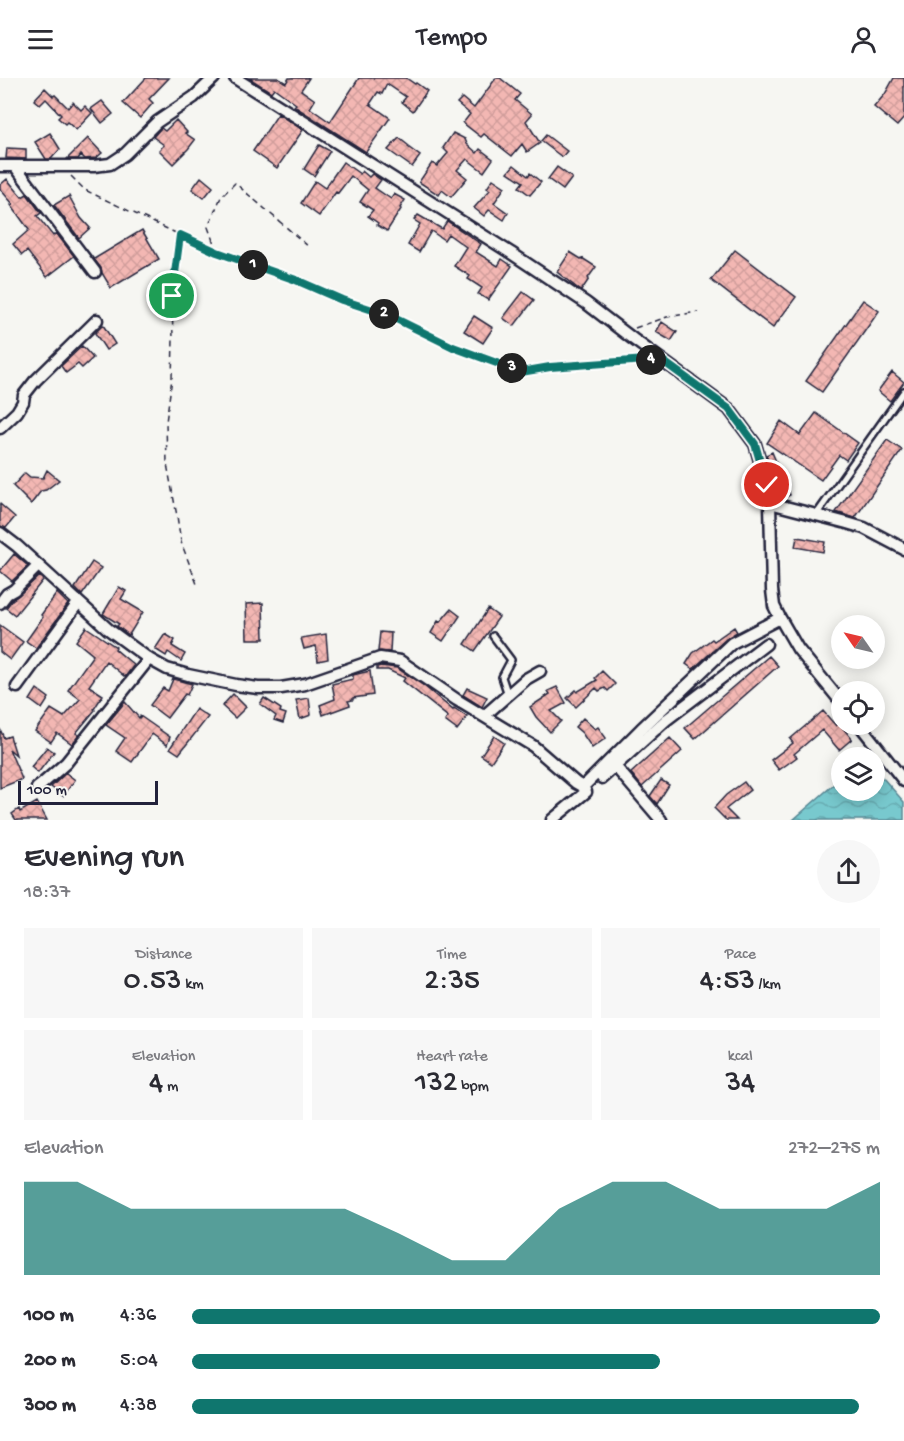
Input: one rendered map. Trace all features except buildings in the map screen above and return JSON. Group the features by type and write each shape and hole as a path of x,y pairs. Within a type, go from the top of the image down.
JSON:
{"street":[{"path":"0,166 62,167 110,164 125,154 158,122 194,97 214,78"},
{"path":"235,78 586,303 729,409 755,444 767,485 770,503 774,606 798,648 831,689"},
{"path":"15,166 95,272"},
{"path":"0,428 17,412 23,402 24,394 34,381 97,320"},
{"path":"770,503 864,528 904,549"},
{"path":"0,533 108,629 167,669 236,685 281,688 305,684 380,658 400,661 457,700 533,746 585,790"},
{"path":"0,603 38,566"},
{"path":"17,687 78,603"},
{"path":"585,790 641,729 732,643 780,618"},
{"path":"552,820 666,720 766,644"},
{"path":"37,788 66,763 149,658"},
{"path":"484,716 526,679 540,671"},
{"path":"868,735 903,777"},
{"path":"615,766 661,820"}],"lane":[{"path":"816,515 904,391"},
{"path":"493,636 511,660 502,677 508,695"}],"path":[{"path":"62,167 85,190 217,252 296,280 342,300 388,315 453,347 521,372 550,367 660,359"},
{"path":"217,252 208,226 221,197 235,183 309,247"},
{"path":"180,235 172,296 172,368 166,422 167,464 181,542 197,584"},
{"path":"623,332 667,317 698,312"}],"water":[{"path":"885,780 904,802 904,820 793,820 831,787 831,801 885,801"}],"route":[{"path":"172,296 180,235 217,252 296,280 342,300 388,315 453,347 521,372 550,367 660,359 729,409 755,444 767,485"}]}
